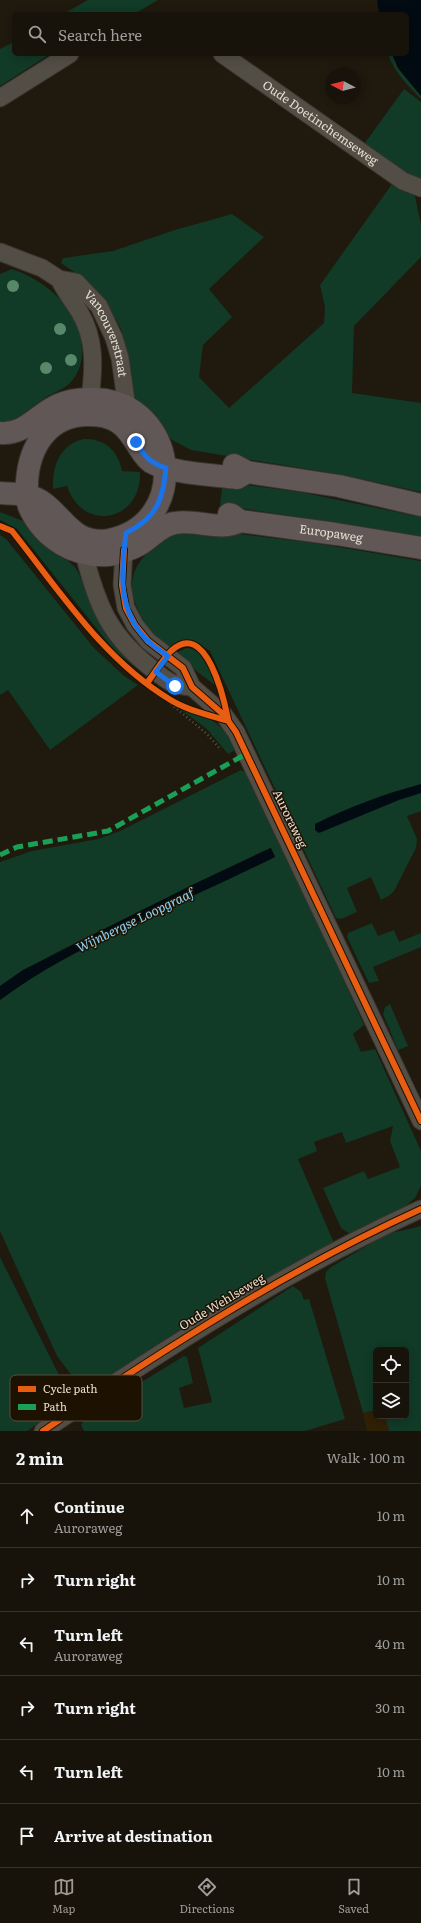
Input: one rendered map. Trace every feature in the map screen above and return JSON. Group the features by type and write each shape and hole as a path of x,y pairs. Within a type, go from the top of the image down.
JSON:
{"main road":[{"path":"0,433 10,434 23,429 58,404 79,399 89,407 120,423 128,429 143,455 150,462 165,461 237,478 247,472 339,486 421,505"},
{"path":"0,505 28,502 42,502 63,524 77,534 94,540 109,540 125,542 141,544 157,521 165,461 156,438 143,420 118,403 89,407 58,421 46,431 35,447 28,474 28,502 46,532 60,544 84,554 110,555 125,542"},
{"path":"0,448 35,447"},
{"path":"0,493 28,502"},
{"name":"Europaweg","path":"157,521 167,507 177,507 232,515 240,521 336,534 421,548"}],"street":[{"path":"0,98 67,56"},
{"name":"Oude Doetinchemseweg","path":"225,56 403,181 421,188"},
{"name":"Vancouverstraat","path":"0,252 42,268 59,279 76,282 99,306 114,338 120,358 127,408"},
{"name":"Vancouverstraat","path":"59,279 66,294 79,311 89,333 93,352 89,407"},
{"name":"Auroraweg","path":"125,542 122,585 126,608 148,641 184,668 192,687 224,714 236,732 421,1121"},
{"path":"84,554 92,585 105,616 116,635 133,654 175,686 192,687"},
{"name":"Oude Wehlseweg","path":"126,1375 249,1297 345,1246 421,1209"},
{"name":"Oude Wehlseweg","path":"43,1431 58,1421"}],"path":[{"path":"169,700 172,706 191,719 207,734 225,755 254,769"},
{"path":"169,700 182,705"}],"shaded area":[{"path":"373,1411 373,1419 386,1419 389,1431 367,1431 363,1413"}],"green space":[{"path":"88,0 158,0 137,12 67,12"},
{"path":"12,43 12,56 47,56 0,86 0,49"},
{"path":"389,56 393,56 398,68 421,96 421,99 406,84"},
{"path":"404,89 421,102 421,180 417,180 362,147"},
{"path":"392,184 415,196 421,225 421,257 354,326 352,393 421,403 421,492 343,475 191,450 172,440 139,404 131,390 130,368 121,329 106,301 83,278 61,263 63,258 113,251 175,230 232,214 264,237 209,289 232,317 203,345 199,377 229,408 324,323 325,307 320,285"},
{"path":"12,269 39,282 61,300 70,311 81,337 82,356 77,373 67,386 45,398 18,417 0,424 0,274"},
{"path":"84,439 98,441 110,448 118,458 122,471 140,472 138,489 132,502 122,511 110,515 98,516 85,511 75,501 67,486 53,489 54,472 59,457 69,446"},
{"path":"223,482 300,492 421,517 421,536 220,505"},
{"path":"0,512 23,521 75,567 82,580 99,623 121,650 147,675 118,654 17,529 0,520"},
{"path":"205,530 314,543 421,561 421,811 407,816 417,839 416,848 394,891 390,895 381,900 371,877 347,888 357,912 341,919 336,918 210,651 200,645 190,642 179,644 169,649 148,629 136,604 133,595 133,578 135,570 146,554 166,538 173,535 187,531"},
{"path":"0,535 6,539 94,648 123,675 138,685 50,750 8,690 0,695"},
{"path":"186,648 198,652 206,661 216,686 174,654"},
{"path":"180,709 214,721 224,731 235,750 228,754 207,729"},
{"path":"241,770 247,773 303,889 364,1025 353,1034 361,1052 375,1049 421,1151 421,1186 415,1198 402,1209 350,1234 341,1228 323,1188 364,1171 368,1179 400,1167 390,1141 393,1126 346,1143 342,1132 314,1142 317,1151 298,1159 334,1243 204,1315 112,1375 71,1375 57,1356 0,1231 0,1000 33,976 70,956 275,856 270,848 69,946 0,986 0,862 32,851 98,839 120,831"},
{"path":"372,923 378,936 394,930 399,942 421,933 421,947 373,967 379,981 369,983 347,937 348,933"},
{"path":"390,1004 408,1046 398,1050 383,1014 385,1007"},
{"path":"421,1226 421,1431 389,1431 386,1419 409,1419 409,1347 373,1347 373,1411 363,1413 325,1278 326,1272 331,1267 387,1234"},
{"path":"0,1257 59,1375 10,1375 10,1421 42,1421 27,1431 0,1431"},
{"path":"293,1286 301,1292 304,1300 309,1299 345,1419 305,1431 84,1431 81,1425 83,1421 142,1421 142,1382 184,1356 187,1357 193,1383 179,1388 184,1408 212,1402 198,1348"}],"water":[{"path":"377,0 421,0 421,96 398,68 393,56 409,56 409,12 379,12"},
{"path":"421,784 421,793 399,800 319,833 315,830 315,824 341,812 394,792"},
{"name":"Wijnbergse Loopgraaf","path":"271,848 275,857 134,923 65,958 0,1000 0,986 23,970 192,885"}],"marked path":[{"path":"0,855 17,847 108,831 246,754"}],"cycle path":[{"path":"0,526 12,531 83,622 123,664 145,683 176,703 198,712 228,721"},
{"path":"124,550 122,585 126,608 135,625 148,641 183,668 192,687 224,715 236,732 421,1121"},
{"path":"147,683 171,651 183,644 194,645 203,653 211,665 222,695 228,719"},
{"path":"127,1375 274,1284 322,1258 421,1209"},
{"path":"43,1431 58,1421"}],"route":[{"path":"136,442 143,455 150,462 166,468 161,499 154,513 141,526 126,533 122,563 122,585 126,608 136,625 148,641 168,656 156,672 175,686"}]}
